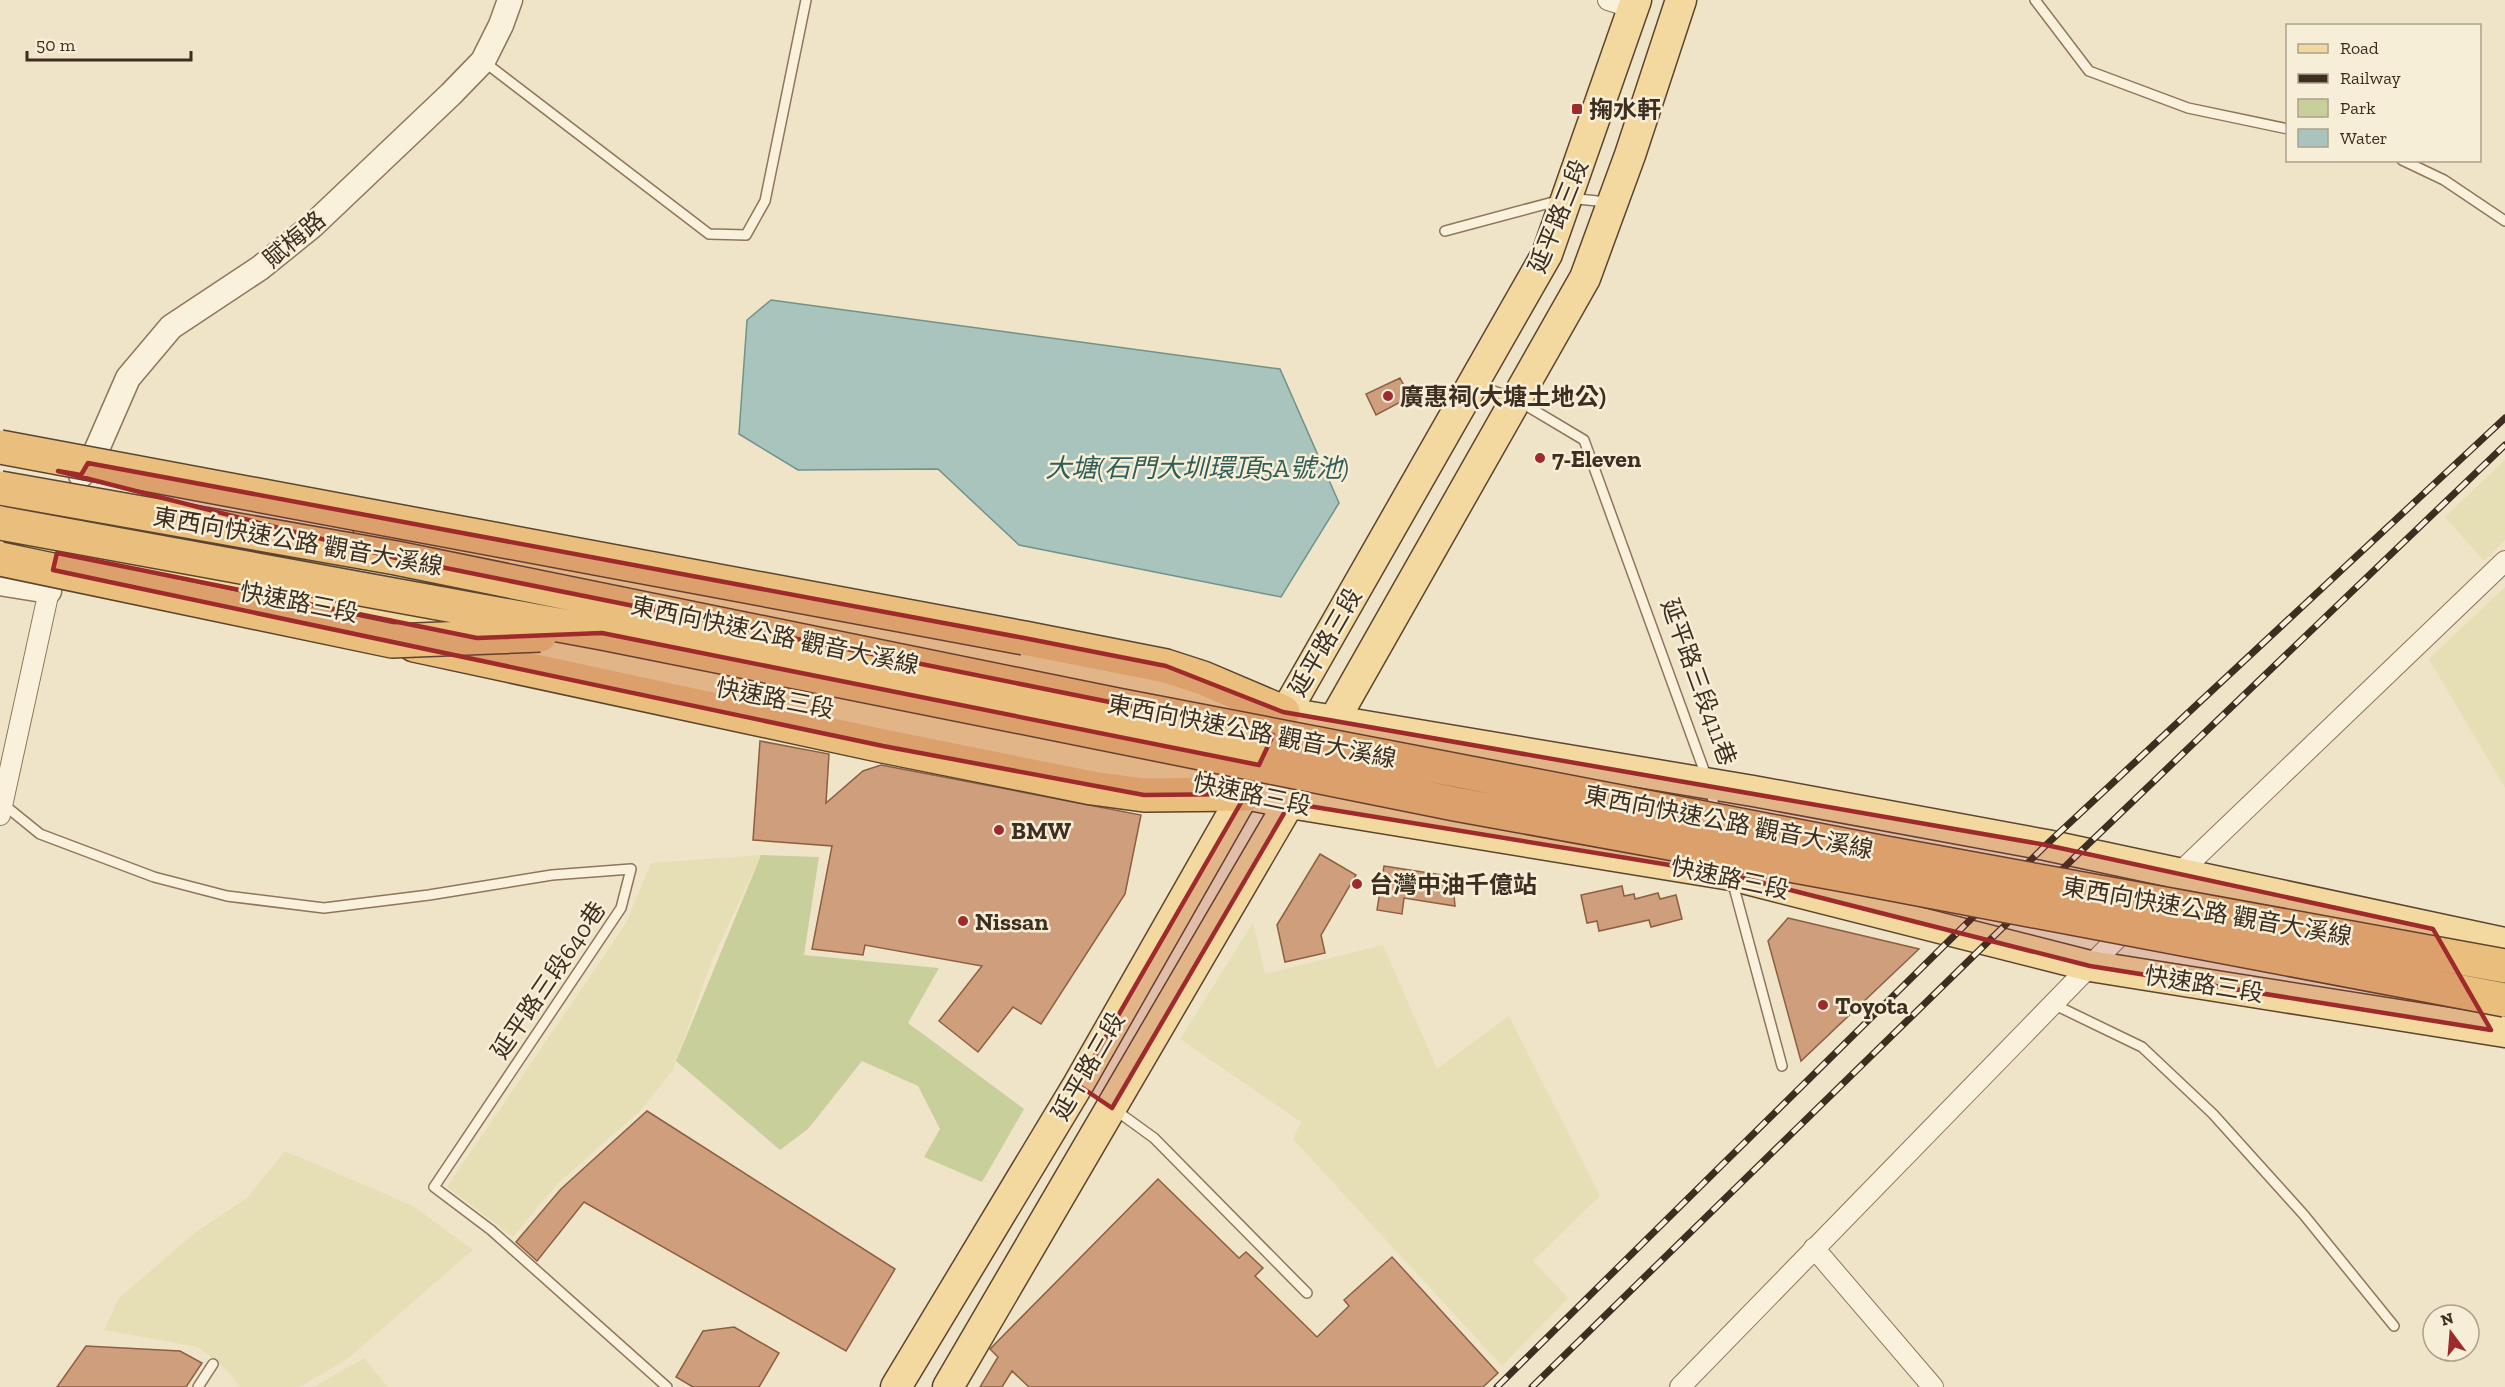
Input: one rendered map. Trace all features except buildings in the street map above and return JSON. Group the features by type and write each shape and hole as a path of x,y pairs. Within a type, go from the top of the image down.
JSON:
{"highway":[{"path":"0,447 1166,666 1203,678 1283,712"},
{"path":"0,456 396,558"},
{"name":"東西向快速公路 觀音大溪線","path":"0,488 396,558 1116,705 1880,852 2505,966"},
{"name":"東西向快速公路 觀音大溪線","path":"0,523 602,633 1443,802 1867,879 2505,1000"},
{"path":"0,559 883,747 1092,788 1144,795 1246,794"},
{"path":"392,641 602,633"}],"main road":[{"name":"延平路三段","path":"948,1387 1290,803 1333,721 1585,278 1681,0"},
{"name":"延平路三段","path":"903,1384 1246,794 1283,712 1548,254 1568,198 1625,3"},
{"path":"0,461 81,475 1227,703 1709,784 2046,845 2505,943"},
{"name":"快速路三段","path":"0,543 1290,803 1731,875 2090,966 2498,1031"},
{"path":"1078,1084 1112,1108"}],"street":[{"name":"賦梅路","path":"81,475 97,449 128,378 171,327 260,268 312,226 452,94 483,61 501,25 510,0"},
{"path":"0,431 97,449"},
{"path":"1,809 57,553"},
{"path":"1680,1387 2180,873 2505,561"},
{"path":"0,583 49,591"},
{"path":"1528,842 1555,758"},
{"path":"2433,929 2498,1031"},
{"path":"1814,1248 1933,1387"}],"lane":[{"path":"483,61 709,234 746,235 765,201 806,0"},
{"path":"2035,0 2089,71 2188,108 2286,129"},
{"path":"2406,162 2444,180 2505,221"},
{"path":"1445,231 1568,198 1612,202"},
{"name":"延平路三段411巷","path":"1474,384 1515,399 1584,440 1709,784 1720,830"},
{"name":"延平路三段640巷","path":"1,809 40,834 154,877 227,896 324,908 429,895 552,875 631,869 621,908 434,1187 491,1230 667,1387"},
{"path":"1722,841 1782,1066"},
{"path":"2053,1004 2142,1047 2220,1123 2304,1215 2394,1326"},
{"path":"1112,1108 1154,1138 1307,1293"},
{"path":"198,1387 213,1364"}],"highlighted area":[{"path":"88,463 1024,638 1166,666 1283,712 2046,845 2433,929 2491,1030 2090,966 1731,875 1290,803 1112,1108 1078,1085 1246,794 1144,795 883,746 53,570 57,553 477,638 602,633 1259,765 1273,735 396,558 58,471 81,475"}],"shaded area":[{"path":"2505,460 2505,540 2484,561 2445,517"},
{"path":"2505,587 2505,788 2429,659"},
{"path":"761,855 712,960 673,1070 642,1109 557,1184 513,1237 447,1187 625,925 651,863"},
{"path":"1253,923 1265,974 1383,945 1437,1069 1509,1016 1600,1196 1533,1261 1568,1298 1502,1366 1293,1139 1301,1122 1180,1039"},
{"path":"285,1151 413,1206 473,1250 346,1360 299,1387 240,1387 228,1371 198,1347 104,1330 119,1298 196,1232 247,1198"},
{"path":"364,1358 388,1387 313,1387"}],"green space":[{"path":"761,855 819,857 804,955 939,968 908,1023 1024,1109 982,1182 924,1157 940,1129 918,1086 862,1061 808,1129 780,1150 676,1061"}],"water":[{"name":"大塘(石門大圳環頂5A號池)","path":"771,300 1280,369 1339,503 1281,597 1019,545 938,469 798,470 739,434 747,320"}],"railway":[{"path":"1497,1387 2046,845 2505,418"},
{"path":"1532,1387 2079,853 2505,445"}],"place":[{"name":"掬水軒","path":"1577,109"},
{"name":"廣惠祠(大塘土地公)","path":"1388,396"},
{"name":"7-Eleven","path":"1540,458"},
{"name":"BMW","path":"999,830"},
{"name":"台灣中油千億站","path":"1357,884"},
{"name":"Nissan","path":"963,921"},
{"name":"Toyota","path":"1823,1005"}]}
